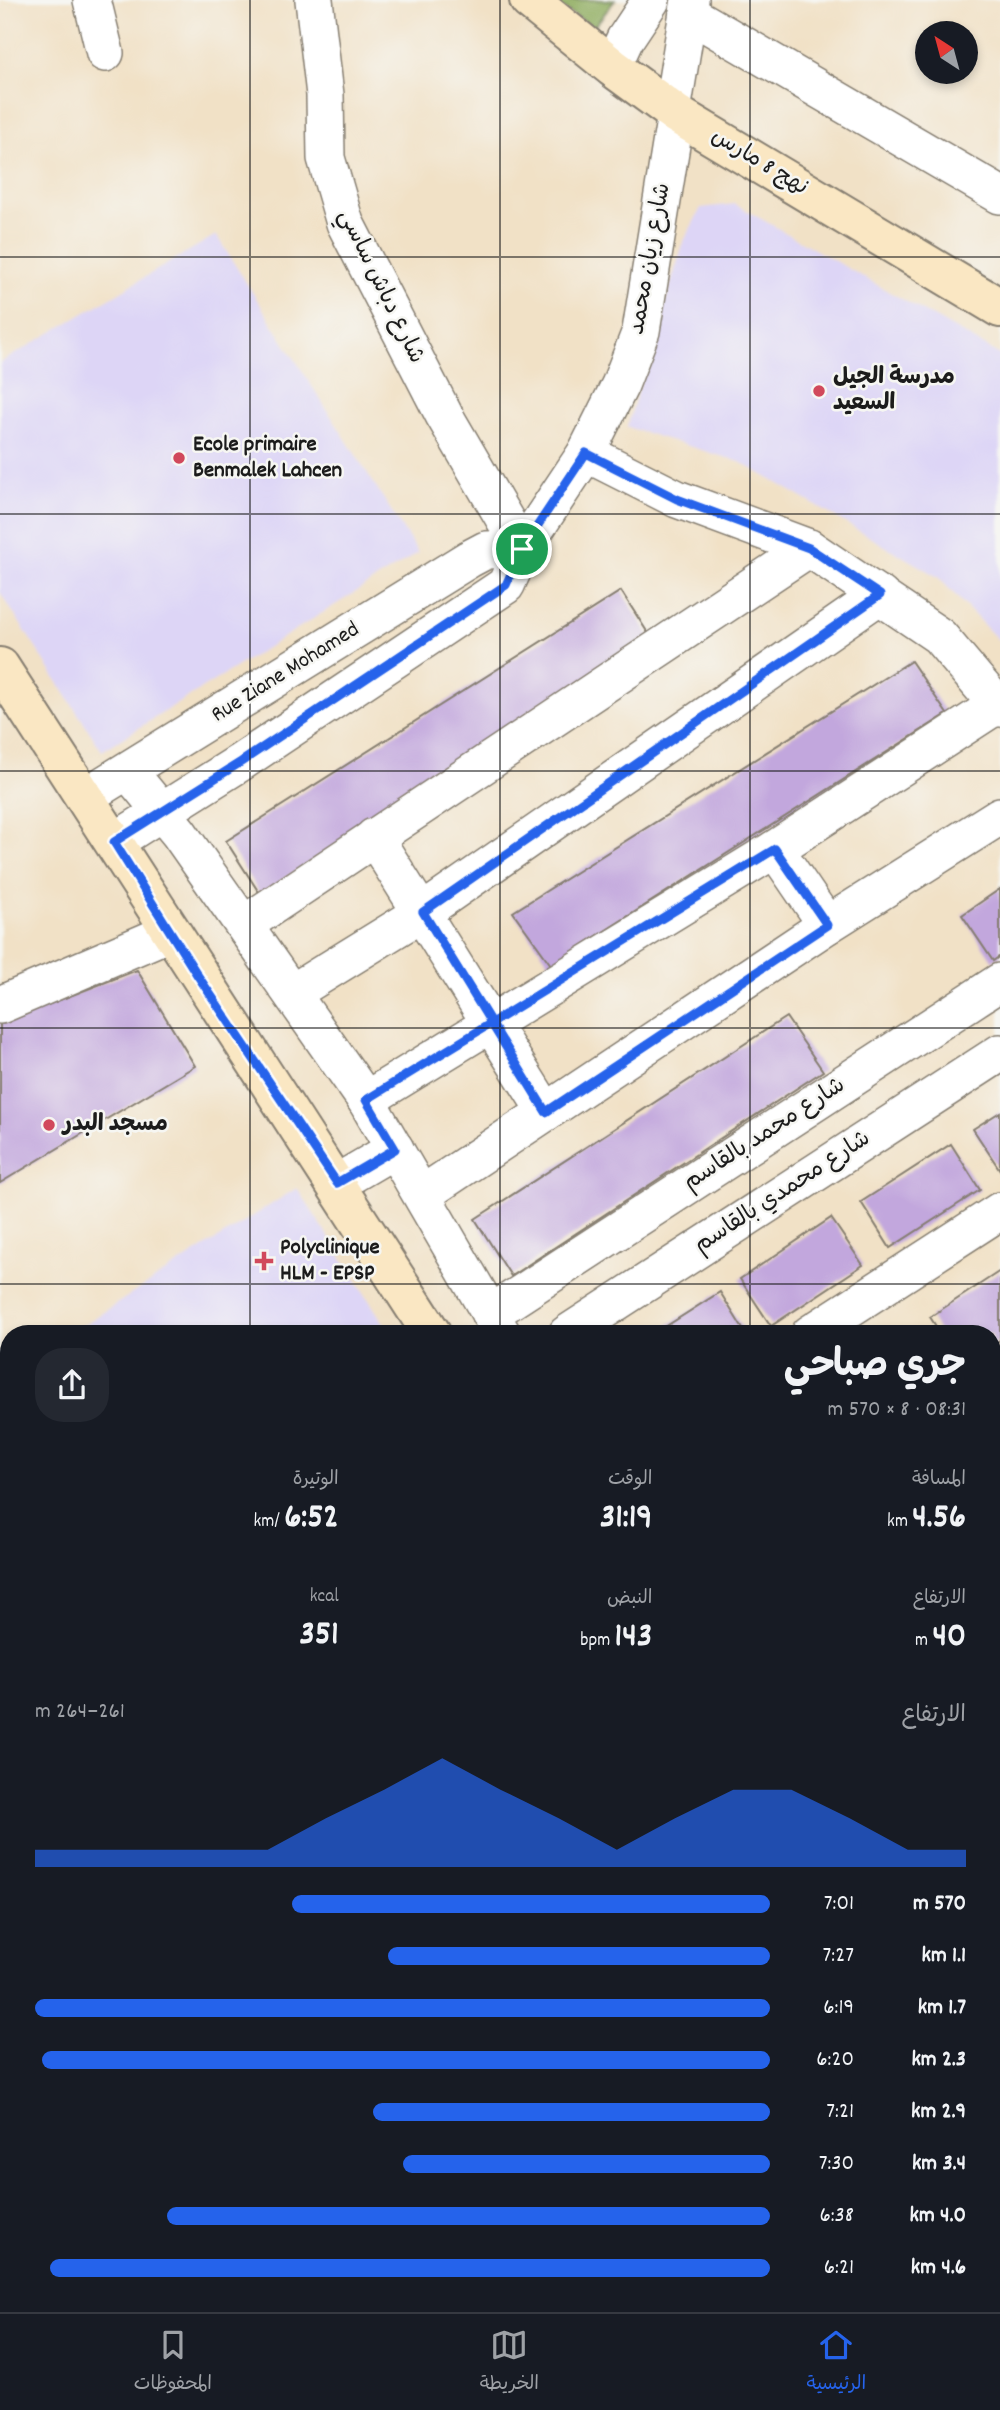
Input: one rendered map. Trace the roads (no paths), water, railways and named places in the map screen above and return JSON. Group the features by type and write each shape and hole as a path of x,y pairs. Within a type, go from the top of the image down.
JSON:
{"street":[{"path":"92,0 106,53"},
{"name":"شارع دباش ساسي","path":"314,0 324,95 326,158 345,223 444,415 504,550"},
{"name":"نهج 8 مارس","path":"529,0 612,67 674,112 1000,309"},
{"path":"612,67 625,39 651,0"},
{"path":"689,7 1000,195"},
{"name":"شارع زيان محمد","path":"504,550 586,453 620,385 641,331 689,7"},
{"path":"366,1100 493,1025 999,706 939,636 809,548 677,499 586,453"},
{"path":"245,925 809,548"},
{"path":"114,842 506,585 504,550"},
{"name":"Rue Ziane Mohamed","path":"86,796 504,550"},
{"path":"292,993 423,912 880,595"},
{"path":"0,667 86,796 170,932 337,1183 426,1325"},
{"path":"128,771 163,812 245,925 366,1100 423,1194 496,1324"},
{"path":"423,1194 827,925 1000,816"},
{"path":"374,837 546,1112"},
{"path":"775,849 827,925"},
{"path":"0,1005 170,932"},
{"name":"شارع محمد بالقاسم","path":"496,1324 530,1287 1000,982"},
{"path":"905,1044 934,1096"},
{"name":"شارع محمدي بالقاسم","path":"581,1325 1000,1053"},
{"path":"784,1122 816,1173"},
{"path":"337,1183 395,1149"},
{"path":"670,1196 698,1247"},
{"path":"824,1325 1000,1211"},
{"path":"530,1287 553,1325"}],"place":[{"name":"مدرسة الجيل السعيد","path":"819,391"},
{"name":"Ecole primaire Benmalek Lahcen","path":"179,458"},
{"name":"مسجد البدر","path":"49,1125"},
{"name":"Polyclinique HLM - EPSP","path":"264,1261"}]}
